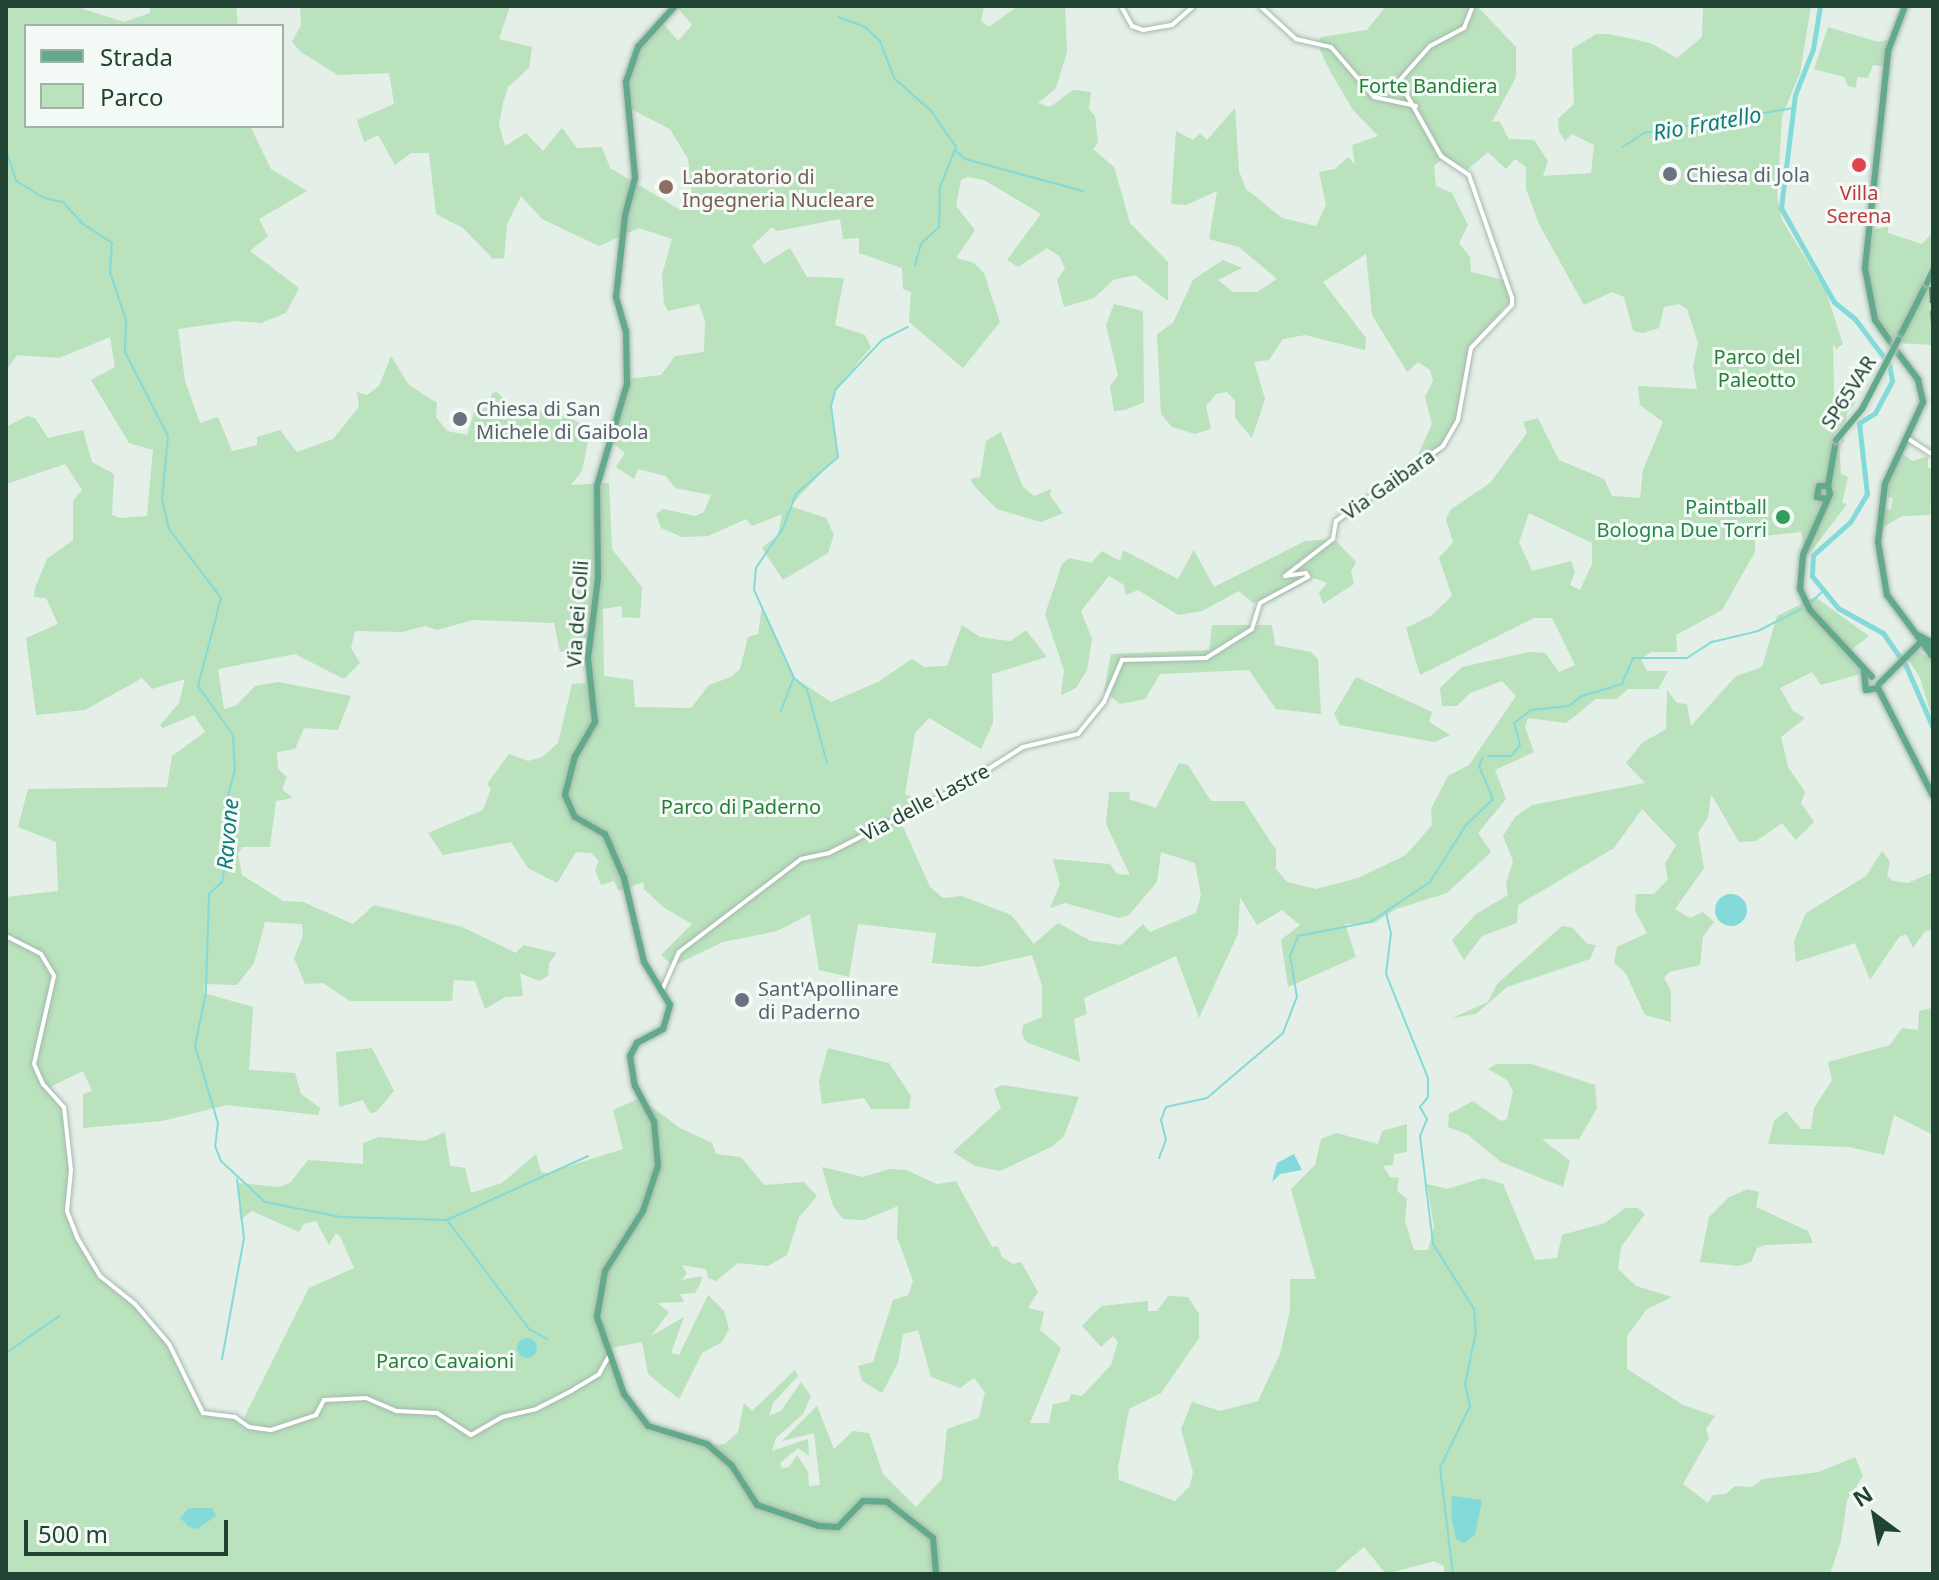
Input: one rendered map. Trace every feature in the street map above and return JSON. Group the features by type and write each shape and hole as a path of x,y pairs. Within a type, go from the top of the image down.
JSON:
{"main road":[{"name":"Via dei Colli","path":"609,1356 597,1313 602,1281 643,1211 658,1166 654,1118 635,1086 630,1056 637,1043 667,1024 670,1005 663,988 644,962 624,878 605,834 575,817 565,795 575,756 595,722 588,658 598,566 597,486 627,384 626,331 616,302 625,216 635,178 626,82 638,47 675,6"},
{"path":"1875,685 1893,667 1923,647 1887,595 1878,539 1882,496 1923,394 1895,346 1875,320 1865,268 1888,51 1905,6"},
{"name":"SP65VAR","path":"1825,483 1836,440 1862,409 1933,270"},
{"path":"1823,499 1815,493 1825,483"},
{"path":"1825,483 1823,509 1799,569 1806,605 1875,685 1933,796"},
{"path":"609,1356 624,1394 642,1421 665,1435 712,1447 735,1470 757,1505 829,1529 842,1525 859,1503 882,1500 933,1538 936,1574"}],"street":[{"path":"1121,6 1132,26 1143,30 1172,25 1194,6"},
{"path":"1260,6 1296,39 1331,47 1374,97 1416,106"},
{"path":"1416,106 1399,81 1401,74 1430,46 1464,28 1473,6"},
{"name":"Via Gaibara","path":"1333,539 1341,515 1433,455 1451,432 1471,348 1512,305 1469,175 1441,156 1416,106"},
{"path":"1907,438 1932,452"},
{"name":"Via delle Lastre","path":"663,988 679,952 801,859 829,853 963,785 1023,747 1078,734 1104,702 1122,660 1193,661 1227,646 1252,629 1260,603 1309,575 1287,578 1287,573 1333,539"},
{"path":"6,936 41,954 54,976 34,1064 43,1084 64,1107 71,1170 67,1211 78,1239 100,1276 135,1304 169,1344 201,1412 235,1417 249,1427 271,1430 316,1415 324,1400 366,1398 397,1411 437,1413 471,1435 499,1418 536,1409 571,1391 602,1372 609,1356"}],"green space":[{"path":"6,6 74,6 124,22 150,13 150,6 236,6 238,24 24,24 24,128 251,128 271,169 307,191 259,219 268,236 250,251 299,288 286,313 261,323 235,321 178,329 185,381 200,423 218,417 232,451 257,445 257,437 280,430 297,452 333,439 359,407 357,392 367,395 379,386 391,356 409,385 437,403 436,417 447,431 467,435 474,412 490,406 492,393 497,392 512,407 555,413 591,427 582,471 571,485 609,483 612,549 642,587 640,618 622,617 622,606 603,609 604,676 633,680 635,707 691,708 709,685 731,677 740,669 748,637 758,634 762,606 795,678 831,702 878,682 912,659 924,667 947,666 962,625 980,637 1011,641 1026,630 1047,657 992,674 993,723 981,749 929,718 915,733 905,794 928,804 900,820 930,887 943,898 962,896 1011,915 1034,944 1058,923 1091,941 1121,945 1143,924 1150,932 1196,913 1201,895 1195,863 1161,852 1157,882 1129,915 1119,918 1065,903 1050,908 1060,884 1053,859 1110,864 1117,874 1130,875 1106,824 1109,792 1130,792 1129,799 1156,808 1179,763 1188,765 1211,801 1244,801 1276,850 1276,869 1287,882 1316,889 1358,878 1406,855 1432,825 1431,809 1448,776 1469,765 1516,696 1502,681 1470,693 1457,706 1442,706 1440,688 1462,667 1529,652 1545,653 1559,672 1575,665 1552,618 1534,618 1420,675 1406,628 1432,615 1452,596 1439,558 1453,542 1446,520 1450,510 1490,483 1527,433 1523,422 1538,418 1559,460 1604,479 1612,496 1640,498 1643,470 1663,422 1640,405 1638,386 1697,389 1693,367 1698,343 1687,309 1679,304 1664,307 1659,328 1643,333 1633,331 1624,297 1612,292 1584,305 1539,224 1526,189 1526,167 1515,159 1506,169 1488,152 1468,169 1445,157 1434,166 1436,186 1452,193 1468,225 1459,243 1470,257 1471,272 1507,281 1514,296 1474,342 1460,417 1440,453 1425,463 1415,461 1432,424 1425,397 1433,381 1430,370 1418,362 1407,372 1372,315 1366,254 1323,282 1366,338 1365,350 1305,335 1283,339 1269,360 1254,362 1265,399 1252,438 1235,418 1235,401 1227,392 1216,394 1206,406 1211,429 1195,434 1172,427 1161,414 1157,334 1173,323 1193,280 1223,260 1242,268 1218,280 1233,292 1257,292 1277,279 1239,247 1209,239 1217,191 1186,205 1171,204 1176,131 1193,140 1200,133 1207,140 1235,108 1239,171 1246,189 1282,218 1316,226 1326,205 1319,172 1335,169 1348,157 1355,165 1352,145 1378,136 1353,110 1330,71 1317,44 1321,37 1367,30 1386,6 1477,6 1516,47 1516,77 1492,122 1499,121 1509,139 1534,140 1548,161 1543,176 1591,173 1594,145 1572,134 1565,141 1559,131 1558,119 1574,104 1572,49 1596,34 1609,34 1650,43 1677,58 1702,37 1703,6 1811,6 1800,73 1782,116 1777,196 1782,220 1826,292 1843,344 1836,349 1833,343 1834,395 1856,402 1847,413 1844,442 1839,445 1841,474 1848,477 1842,503 1847,504 1807,557 1801,532 1755,537 1755,552 1722,610 1676,635 1677,652 1651,652 1641,659 1647,671 1668,671 1658,689 1628,689 1617,699 1596,699 1566,723 1528,718 1525,727 1534,752 1495,770 1506,799 1478,833 1491,852 1447,893 1396,909 1374,923 1345,924 1356,957 1288,987 1281,940 1300,925 1282,910 1257,925 1240,897 1238,934 1199,1018 1176,956 1084,998 1087,1014 1074,1019 1080,1062 1026,1042 1022,1034 1023,1025 1042,1017 1042,985 1032,955 978,967 932,963 936,933 858,924 849,977 819,970 810,914 777,931 723,942 673,966 661,955 692,924 663,907 644,889 644,882 619,891 614,881 601,885 595,870 599,861 591,853 576,852 557,883 528,868 511,842 443,855 428,833 483,810 491,789 487,784 509,754 528,761 542,757 558,743 572,684 586,683 586,649 560,652 554,623 473,620 437,630 425,626 402,632 355,631 351,648 360,663 344,679 295,654 218,669 224,709 237,705 255,686 278,682 351,696 338,730 304,728 295,749 277,752 278,769 287,777 282,789 293,798 276,801 270,847 242,847 238,854 242,875 283,901 303,902 353,924 374,905 462,927 516,953 523,945 557,953 549,963 548,976 539,981 520,973 523,996 505,997 485,1009 475,981 454,980 452,1001 350,1001 323,983 305,984 294,958 303,936 302,924 265,922 254,963 237,985 205,984 204,993 253,1007 249,1070 295,1073 301,1094 320,1108 318,1115 227,1105 162,1121 83,1128 83,1094 92,1091 83,1071 50,1087 63,1103 72,1173 65,1202 74,1232 107,1283 124,1292 163,1334 199,1409 243,1420 309,1288 354,1268 340,1236 336,1233 329,1245 316,1221 304,1224 299,1232 252,1211 240,1220 238,1183 279,1187 290,1183 308,1160 363,1164 363,1143 379,1137 424,1141 445,1132 450,1166 465,1168 471,1193 502,1183 536,1154 541,1172 547,1173 623,1149 613,1110 640,1098 680,1128 712,1143 716,1154 741,1157 764,1185 804,1182 817,1196 799,1217 787,1255 768,1266 738,1263 716,1281 708,1278 706,1269 682,1265 687,1274 681,1280 702,1276 701,1282 695,1293 680,1294 684,1302 657,1303 669,1312 651,1336 684,1317 671,1353 679,1355 708,1295 724,1311 729,1329 722,1342 702,1353 679,1399 648,1374 642,1342 611,1348 610,1360 639,1420 654,1432 700,1443 737,1469 713,1445 725,1444 738,1432 744,1403 752,1411 795,1370 798,1376 773,1403 769,1416 781,1411 801,1382 811,1396 803,1414 776,1438 772,1451 808,1439 809,1456 798,1448 780,1463 782,1468 789,1467 797,1455 808,1472 809,1486 820,1485 814,1433 782,1441 817,1406 834,1449 853,1431 869,1433 883,1474 916,1507 942,1479 947,1429 979,1418 985,1392 974,1378 960,1388 931,1377 918,1330 903,1334 898,1363 882,1393 862,1381 858,1366 873,1362 893,1300 908,1295 913,1281 897,1237 898,1206 864,1220 843,1219 833,1206 822,1167 863,1177 889,1169 906,1170 937,1184 956,1181 992,1247 998,1246 1002,1257 1013,1264 1021,1262 1038,1292 1028,1308 1044,1312 1040,1330 1061,1348 1030,1423 1049,1423 1053,1404 1069,1401 1071,1394 1082,1396 1111,1365 1118,1342 1113,1336 1101,1347 1082,1326 1102,1306 1148,1301 1148,1311 1157,1311 1168,1296 1188,1297 1199,1314 1199,1338 1161,1393 1129,1409 1118,1468 1119,1480 1175,1501 1190,1486 1193,1472 1181,1429 1192,1402 1220,1411 1258,1401 1280,1354 1290,1310 1290,1279 1316,1279 1291,1189 1315,1165 1321,1139 1336,1133 1378,1144 1382,1131 1407,1124 1407,1152 1394,1154 1393,1165 1383,1166 1390,1177 1399,1178 1397,1191 1407,1199 1405,1221 1414,1250 1428,1250 1434,1227 1427,1184 1447,1189 1483,1178 1503,1184 1535,1260 1557,1258 1562,1235 1605,1223 1625,1208 1638,1208 1645,1214 1621,1247 1618,1269 1636,1286 1672,1297 1647,1309 1627,1336 1627,1369 1683,1405 1715,1416 1706,1429 1709,1438 1683,1484 1708,1503 1713,1495 1726,1494 1735,1486 1752,1487 1763,1479 1819,1472 1855,1457 1863,1476 1847,1500 1841,1541 1830,1574 1444,1574 1444,1566 1434,1561 1386,1574 1364,1547 1332,1574 6,1574 6,897 58,891 56,842 18,827 28,789 167,787 172,756 205,732 194,715 163,728 160,725 179,703 185,679 152,689 142,678 85,710 36,715 26,638 58,624 46,598 34,597 35,588 47,559 73,540 73,501 82,490 65,464 6,484 6,427 27,416 35,418 48,438 83,430 92,462 114,474 112,515 120,518 147,516 153,450 129,443 91,380 115,367 110,337 59,358 17,355 6,371","holes":["1529,513 1592,543 1592,564 1580,590 1570,585 1575,572 1571,561 1532,571 1519,542"]},
{"path":"300,6 510,6 499,39 532,47 529,68 508,87 503,103 499,125 505,146 526,133 543,151 562,128 577,148 602,147 610,168 679,209 687,209 692,197 688,159 670,129 629,108 627,82 636,52 661,21 678,41 692,25 676,6 984,6 981,21 989,27 1018,6 1065,6 1067,52 1056,88 1038,103 1050,107 1073,90 1091,92 1089,109 1095,116 1098,143 1093,149 1114,167 1130,223 1168,262 1168,301 1135,275 1113,280 1094,298 1064,307 1057,280 1065,268 1059,256 1047,248 1018,267 1007,260 1041,214 984,180 968,177 961,180 956,206 975,230 956,258 974,263 984,273 1000,322 963,368 909,322 911,292 903,289 902,268 859,253 859,238 843,239 840,219 777,231 772,227 752,246 764,264 790,248 807,277 844,278 835,325 865,335 871,347 836,389 831,406 837,456 790,506 826,518 834,535 828,553 783,580 762,548 778,535 782,514 752,526 746,519 708,536 682,537 661,528 656,514 663,509 695,516 704,512 711,495 675,488 666,476 638,469 634,479 616,467 625,453 612,442 627,379 661,375 675,356 704,352 705,321 699,304 668,311 664,304 662,275 672,239 639,228 599,246 542,219 521,196 507,224 504,258 493,259 463,228 436,214 429,153 411,153 395,165 378,135 364,142 357,120 394,104 389,73 338,75 301,52 292,42 301,25"},
{"path":"1828,27 1878,42 1891,39 1887,67 1873,65 1868,78 1857,77 1856,88 1848,86 1844,77 1814,69"},
{"path":"1888,227 1888,233 1922,244 1931,234 1932,345 1898,343 1877,319 1867,269 1874,229"},
{"path":"1114,304 1143,311 1144,402 1114,411 1110,386 1118,375 1106,325"},
{"path":"1001,432 1023,487 1034,496 1051,489 1050,496 1063,513 1041,522 1027,518 997,509 975,487 970,479 980,477 986,441"},
{"path":"1902,454 1913,461 1928,456 1928,468 1933,468 1930,515 1902,516 1880,529 1883,508 1891,510 1893,498 1884,496"},
{"path":"1334,539 1356,562 1351,572 1354,584 1323,604 1319,593 1327,583 1314,578 1275,599 1253,603 1239,591 1202,611 1178,615 1138,590 1126,595 1124,585 1109,576 1081,611 1092,639 1087,670 1076,688 1061,695 1064,670 1045,614 1062,564 1069,558 1091,563 1102,551 1120,561 1123,550 1178,579 1194,550 1214,587 1305,541"},
{"path":"1815,597 1869,636 1850,651 1864,673 1821,685 1812,672 1780,688 1793,711 1805,718 1781,737 1788,767 1805,792 1801,803 1814,822 1796,840 1782,823 1756,841 1739,842 1711,794 1708,817 1698,833 1704,868 1675,909 1690,918 1703,912 1714,922 1703,936 1700,965 1669,972 1664,978 1671,991 1671,1022 1645,1015 1626,974 1614,962 1617,947 1647,933 1635,911 1636,894 1654,894 1668,879 1665,864 1676,845 1642,809 1614,848 1518,905 1517,923 1482,936 1464,960 1452,940 1476,914 1508,895 1506,884 1513,861 1503,836 1515,817 1532,805 1645,783 1626,763 1642,743 1666,729 1667,690 1677,703 1687,704 1691,726 1736,676 1762,667 1777,616"},
{"path":"1212,625 1272,625 1275,645 1311,652 1318,659 1321,714 1276,709 1249,670 1160,674 1145,699 1120,704 1104,691 1111,654 1209,650"},
{"path":"1917,650 1933,661 1932,718 1920,678 1905,654"},
{"path":"1356,677 1432,712 1429,722 1450,735 1435,742 1340,725 1334,714"},
{"path":"1882,851 1890,862 1887,876 1893,881 1908,883 1933,872 1933,930 1925,931 1913,948 1906,934 1899,937 1870,980 1855,943 1796,962 1794,941 1806,913 1866,876"},
{"path":"1562,926 1573,928 1587,944 1596,945 1590,959 1507,987 1476,1014 1452,1018 1488,1002 1497,984"},
{"path":"1932,1008 1933,1135 1894,1115 1884,1155 1849,1147 1768,1144 1774,1121 1786,1111 1801,1129 1811,1129 1814,1108 1832,1080 1828,1062 1890,1045 1902,1028 1918,1030 1919,1011"},
{"path":"372,1048 394,1091 376,1112 370,1113 363,1100 339,1107 336,1052"},
{"path":"828,1048 889,1063 911,1096 909,1109 871,1109 864,1098 822,1104 819,1081"},
{"path":"1496,1064 1531,1064 1595,1085 1597,1108 1579,1139 1542,1139 1570,1161 1563,1187 1501,1162 1467,1134 1448,1127 1449,1114 1473,1101 1501,1121 1507,1119 1513,1091 1507,1080 1488,1069"},
{"path":"1002,1085 1079,1097 1064,1136 1053,1146 1000,1171 975,1166 953,1152 1001,1108 994,1089"},
{"path":"1748,1189 1759,1192 1756,1207 1808,1231 1813,1243 1765,1245 1757,1248 1751,1262 1739,1266 1700,1262 1709,1217 1729,1197"}],"water":[{"path":"1731,894 1742,899 1747,910 1742,921 1731,926 1720,921 1715,910 1720,899"},
{"path":"1294,1154 1302,1170 1280,1174 1272,1182 1277,1163"},
{"path":"523,1338 531,1338 537,1348 531,1358 523,1358 517,1352 517,1344"},
{"path":"1452,1496 1482,1500 1475,1535 1464,1543 1456,1539 1451,1515"},
{"path":"189,1508 212,1508 216,1516 197,1529 189,1527 180,1518"}],"waterway":[{"path":"1820,6 1813,49 1795,95 1781,208 1834,302 1855,319 1889,364 1892,381 1875,413 1859,423 1867,494 1850,522 1813,555 1812,576 1838,608 1883,633 1906,666 1933,728"},
{"path":"838,17 865,27 880,41 894,78 931,111 956,147 940,187 939,227 921,244 915,265"},
{"name":"Rio Fratello","path":"1623,147 1644,133 1794,108"},
{"name":"Ravone","path":"6,150 16,181 44,198 63,202 83,224 112,243 110,272 126,321 125,352 168,436 162,499 169,529 221,598 198,686 233,735 235,769 224,812 230,835 222,882 209,894 206,992 195,1046 218,1123 215,1146 221,1161 265,1202 341,1217 447,1220 529,1329 547,1339"},
{"path":"955,150 965,159 1083,191"},
{"path":"827,763 807,689 794,678 754,590 756,568 783,528 796,494 838,457 831,406 836,389 882,340 908,327"},
{"path":"1810,603 1821,593"},
{"path":"1488,756 1511,756 1520,745 1514,723 1531,710 1569,706 1582,696 1622,684 1633,658 1687,658 1712,642 1758,631 1801,609"},
{"path":"781,711 793,679"},
{"path":"1159,1158 1166,1140 1161,1120 1166,1107 1207,1098 1283,1033 1297,997 1290,956 1298,936 1370,922 1430,882 1466,825 1493,799 1479,766 1483,757"},
{"path":"1386,912 1391,933 1386,974 1428,1078 1428,1097 1420,1107 1427,1119 1420,1136 1433,1244 1474,1309 1476,1332 1465,1384 1470,1406 1440,1468 1453,1574"},
{"path":"447,1220 588,1156"},
{"path":"222,1359 244,1238 237,1179"},
{"path":"6,1353 59,1316"}],"railway":[{"path":"1932,251 1933,233"},
{"path":"1930,287 1933,343"}],"place":[{"name":"Villa Serena","path":"1859,165"},
{"name":"Chiesa di Jola","path":"1670,174"},
{"name":"Laboratorio di Ingegneria Nucleare","path":"666,187"},
{"name":"Chiesa di San Michele di Gaibola","path":"460,419"},
{"name":"Paintball Bologna Due Torri","path":"1783,517"},
{"name":"Sant'Apollinare di Paderno","path":"742,1000"}],"park label":[{"name":"Forte Bandiera","path":"1428,85"},
{"name":"Parco del Paleotto","path":"1757,368"},
{"name":"Parco di Paderno","path":"741,806"},
{"name":"Parco Cavaioni","path":"445,1360"}]}
